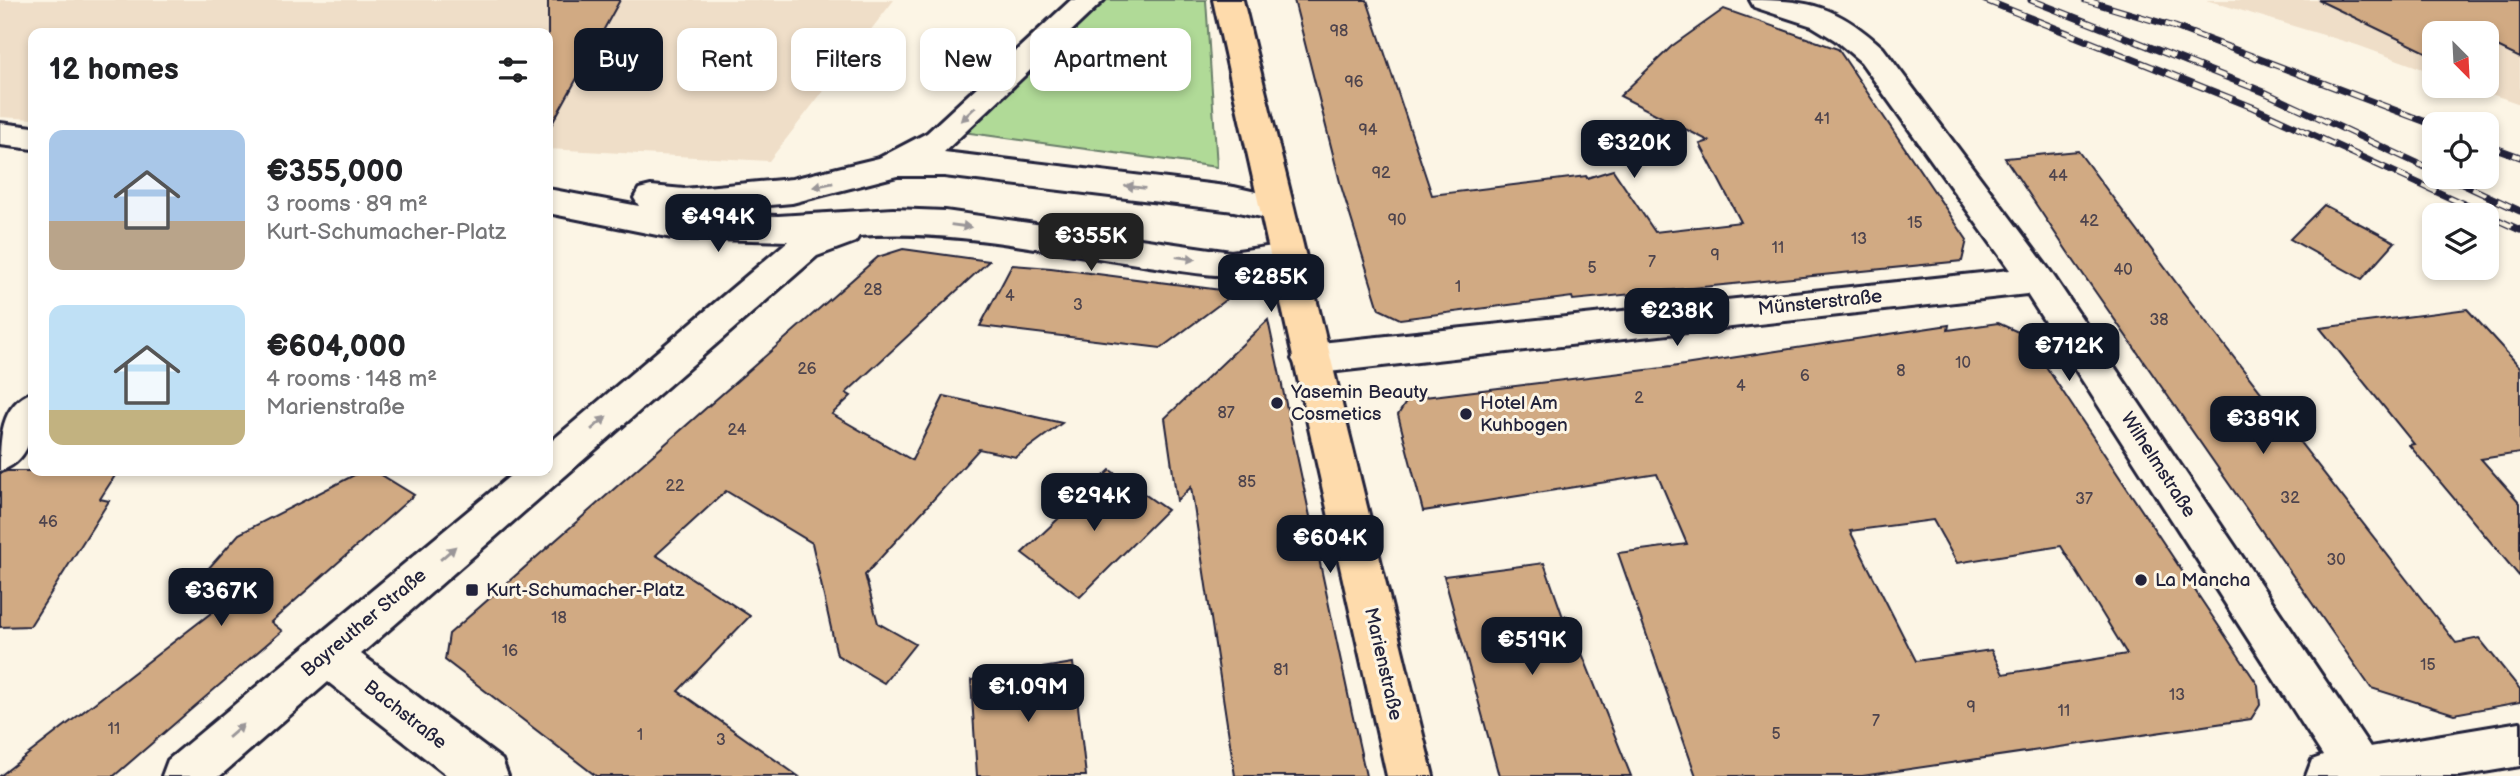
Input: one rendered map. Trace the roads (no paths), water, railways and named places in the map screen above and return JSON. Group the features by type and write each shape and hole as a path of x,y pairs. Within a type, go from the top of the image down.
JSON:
{"main road":[{"name":"Marienstraße","path":"1231,7 1275,208 1410,776"}],"street":[{"path":"889,167 939,141 1089,0"},
{"name":"Wilhelmstraße","path":"1765,0 1820,16 1846,31 1872,55 2037,280 2350,775"},
{"path":"0,134 28,137"},
{"path":"553,191 684,201 792,191 889,167 944,164 1234,199 1275,208"},
{"path":"553,202 672,225 778,229 893,221 945,224 1231,264 1287,257"},
{"path":"553,463 804,247 838,234 893,221"},
{"name":"Münsterstraße","path":"1311,359 2037,280"},
{"path":"0,455 28,415"},
{"name":"Bayreuther Straße","path":"185,776 538,476"},
{"name":"Bachstraße","path":"326,654 485,776"},
{"path":"2350,775 2520,744"}],"railway":[{"path":"1985,0 2252,107 2520,230"},
{"path":"2031,0 2264,92 2422,165"},
{"path":"2085,0 2175,27 2422,120"},
{"path":"2499,149 2520,157"},
{"path":"2473,189 2520,211"}],"place":[{"name":"Yasemin Beauty Cosmetics","path":"1277,403"},
{"name":"Hotel Am Kuhbogen","path":"1466,414"},
{"name":"La Mancha","path":"2141,580"},
{"name":"Kurt-Schumacher-Platz","path":"472,590"}]}
